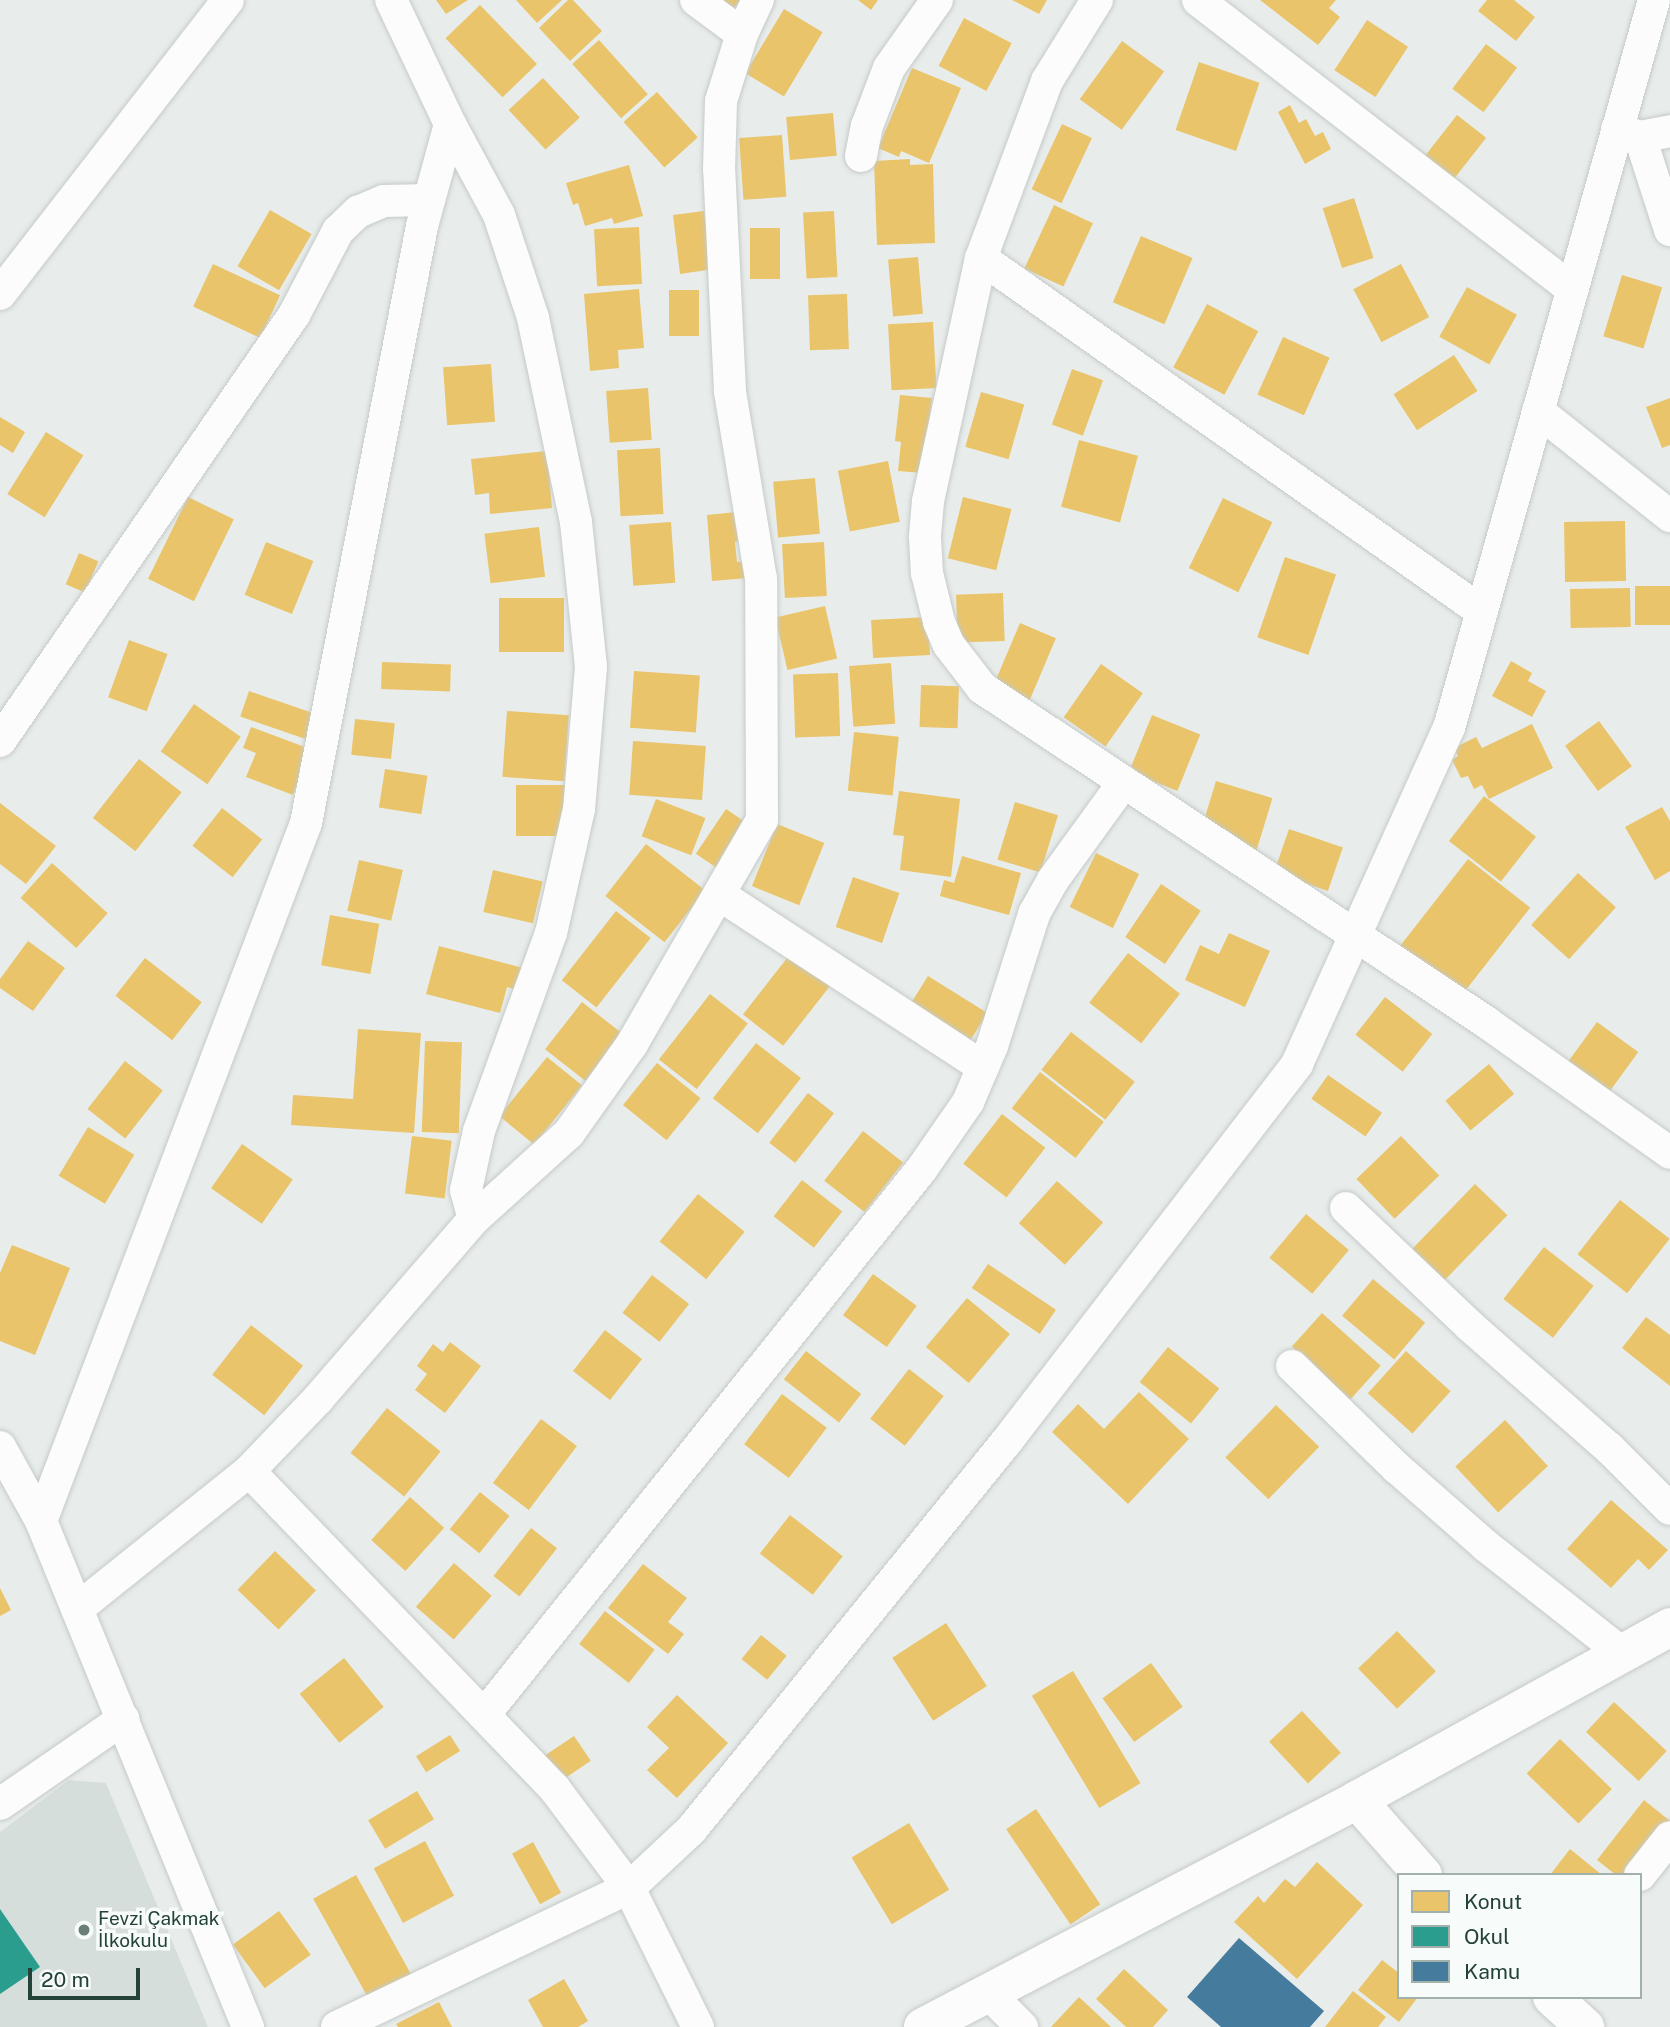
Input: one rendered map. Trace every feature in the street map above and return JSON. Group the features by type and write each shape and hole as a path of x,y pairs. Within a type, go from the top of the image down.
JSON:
{"main road":[{"path":"923,2027 1357,1800 1670,1627"},
{"path":"1357,1800 1421,1873"},
{"path":"1554,1999 1585,2027"}],"street":[{"path":"0,294 228,0"},
{"path":"391,0 450,124 499,215 533,318 576,522 591,667 579,809 551,933 479,1130 466,1190 474,1219"},
{"path":"696,0 742,34"},
{"path":"77,1609 248,1471 318,1399 474,1219 569,1133 632,1044 762,820 761,579 730,391 719,169 721,102 742,34 758,0"},
{"path":"861,156 867,126 889,68 937,0"},
{"path":"1097,0 1047,81 981,258 928,501 925,537 931,597 949,645 982,688 1486,1022 1670,1153"},
{"path":"1198,0 1572,289"},
{"path":"337,2027 629,1888 700,1819 1007,1441 1297,1064 1449,728 1572,289 1642,132 1654,0"},
{"path":"41,1521 306,823 429,200 450,124"},
{"path":"1642,132 1670,230"},
{"path":"0,741 294,315 338,231 358,212 384,201 429,200"},
{"path":"981,258 1481,611"},
{"path":"1538,411 1670,516"},
{"path":"484,1715 921,1170 968,1102 983,1067 1034,914 1053,880 1124,782"},
{"path":"720,895 983,1067"},
{"path":"1346,1208 1470,1326 1609,1448 1670,1509"},
{"path":"1292,1366 1417,1486 1486,1546 1622,1653"},
{"path":"0,1447 41,1521 248,2027"},
{"path":"248,1471 554,1788 629,1888 698,2027"},
{"path":"0,1804 122,1719"},
{"path":"1642,1873 1670,1836"},
{"path":"989,1994 1023,2027"}],"shaded area":[{"name":"Fevzi Çakmak İlkokulu","path":"69,1780 106,1783 208,2027 0,2027 0,1832"}],"building: Konut":[{"path":"436,0 468,0 446,14"},
{"path":"516,0 562,0 537,23"},
{"path":"568,0 573,0 602,31 570,61 539,28"},
{"path":"710,0 740,0 729,15"},
{"path":"858,0 878,0 871,10"},
{"path":"1012,0 1047,0 1039,14"},
{"path":"1260,0 1336,0 1329,8 1340,17 1318,45"},
{"path":"1487,0 1514,0 1535,17 1516,41 1478,11"},
{"path":"480,5 537,64 502,97 445,38"},
{"path":"784,9 823,32 784,96 745,73"},
{"path":"964,18 1012,43 986,91 939,66"},
{"path":"1367,20 1408,47 1375,97 1334,70"},
{"path":"599,40 648,94 621,118 572,64"},
{"path":"1122,41 1164,72 1122,130 1080,99"},
{"path":"1486,44 1517,67 1483,112 1452,89"},
{"path":"1199,62 1260,83 1236,151 1176,130"},
{"path":"912,68 961,88 929,163 901,151 899,157 878,148"},
{"path":"543,78 580,117 545,150 509,110"},
{"path":"657,92 698,137 664,167 624,122"},
{"path":"1290,105 1299,123 1306,119 1315,136 1323,132 1331,149 1305,164 1278,112"},
{"path":"833,113 837,156 790,160 786,117"},
{"path":"1457,115 1486,138 1449,186 1419,163"},
{"path":"1062,124 1092,138 1061,203 1032,189"},
{"path":"782,135 786,197 743,200 739,138"},
{"path":"910,159 910,165 933,164 935,243 877,245 874,161"},
{"path":"629,165 643,216 614,224 612,218 585,226 578,203 573,205 566,183"},
{"path":"1354,198 1373,258 1342,268 1323,208"},
{"path":"1054,205 1093,223 1063,287 1024,268"},
{"path":"270,210 312,234 279,290 238,266"},
{"path":"704,211 709,247 720,268 680,274 673,215"},
{"path":"834,211 837,277 806,279 803,213"},
{"path":"639,227 642,284 597,286 594,229"},
{"path":"750,228 780,228 780,279 750,279"},
{"path":"1141,236 1193,258 1164,324 1113,302"},
{"path":"918,257 923,314 893,316 888,260"},
{"path":"213,264 280,295 260,338 193,307"},
{"path":"1401,264 1429,317 1381,342 1353,289"},
{"path":"1622,275 1662,287 1643,348 1603,336"},
{"path":"1467,287 1517,315 1489,364 1439,337"},
{"path":"639,289 644,348 618,350 619,368 590,371 584,294"},
{"path":"669,290 699,290 699,336 669,336"},
{"path":"847,294 849,349 810,350 808,295"},
{"path":"1207,304 1258,331 1224,395 1173,368"},
{"path":"933,322 936,388 892,390 888,324"},
{"path":"1283,337 1330,358 1304,415 1257,395"},
{"path":"1454,355 1477,391 1417,430 1394,394"},
{"path":"491,364 495,422 447,425 443,367"},
{"path":"1072,369 1103,380 1083,436 1052,424"},
{"path":"648,388 652,440 610,443 606,391"},
{"path":"981,392 1024,404 1009,459 965,447"},
{"path":"900,395 932,398 923,473 898,471 901,442 895,441"},
{"path":"1670,398 1670,445 1662,448 1646,407"},
{"path":"0,417 25,432 13,453 0,445"},
{"path":"46,432 83,455 45,517 7,494"},
{"path":"1079,440 1138,456 1120,522 1061,507"},
{"path":"660,448 663,514 621,516 617,450"},
{"path":"547,451 552,508 490,514 489,493 475,495 471,459"},
{"path":"888,461 900,522 850,532 838,471"},
{"path":"815,478 820,534 778,537 773,482"},
{"path":"188,497 234,519 194,601 148,579"},
{"path":"963,497 1012,509 996,570 948,558"},
{"path":"1223,498 1272,522 1238,592 1189,568"},
{"path":"746,511 749,540 735,542 737,562 747,561 748,578 712,581 707,515"},
{"path":"1625,521 1626,581 1565,582 1564,522"},
{"path":"671,522 675,583 633,586 629,525"},
{"path":"539,527 545,577 491,583 484,534"},
{"path":"266,542 313,561 292,614 245,595"},
{"path":"824,542 827,596 785,598 782,544"},
{"path":"79,553 98,561 85,593 66,584"},
{"path":"1285,557 1336,575 1308,655 1257,637"},
{"path":"1635,586 1670,586 1670,625 1635,625"},
{"path":"1630,588 1631,627 1571,628 1570,589"},
{"path":"1003,593 1005,641 958,643 956,595"},
{"path":"499,598 564,598 564,652 499,652"},
{"path":"825,606 837,659 787,670 775,617"},
{"path":"928,617 930,655 873,658 871,620"},
{"path":"1020,623 1056,638 1029,703 993,687"},
{"path":"129,640 168,654 147,711 108,697"},
{"path":"1511,661 1532,673 1528,681 1546,691 1532,717 1492,696"},
{"path":"382,662 451,664 450,691 381,689"},
{"path":"891,663 895,724 853,727 849,666"},
{"path":"1101,664 1143,693 1105,746 1064,717"},
{"path":"634,671 700,676 696,732 630,728"},
{"path":"838,673 840,736 795,738 793,675"},
{"path":"921,685 959,686 958,728 920,727"},
{"path":"249,691 327,718 318,743 240,717"},
{"path":"194,704 241,737 207,784 161,752"},
{"path":"507,711 569,715 564,781 502,777"},
{"path":"1152,715 1200,734 1177,791 1129,772"},
{"path":"355,719 395,723 391,759 351,755"},
{"path":"1599,721 1632,766 1598,791 1565,746"},
{"path":"1532,724 1553,768 1489,799 1482,785 1474,789 1468,776 1461,778 1452,760 1458,756 1454,748 1476,737 1482,748"},
{"path":"251,727 310,749 293,795 246,777 256,753 243,748"},
{"path":"854,732 899,737 893,795 848,791"},
{"path":"633,741 706,746 702,800 629,795"},
{"path":"139,759 182,792 135,851 93,818"},
{"path":"385,769 427,776 421,814 379,808"},
{"path":"1216,781 1272,798 1257,850 1200,833"},
{"path":"516,785 565,785 565,836 516,836"},
{"path":"899,791 960,799 951,877 900,870 904,836 893,835"},
{"path":"1484,796 1536,837 1501,882 1449,841"},
{"path":"656,799 705,818 691,855 642,836"},
{"path":"1015,802 1058,815 1040,873 997,859"},
{"path":"0,803 56,846 26,884 0,864"},
{"path":"1662,807 1670,821 1670,871 1655,880 1625,827"},
{"path":"222,808 262,839 233,877 192,846"},
{"path":"726,809 754,828 724,873 696,854"},
{"path":"777,824 824,843 799,905 752,886"},
{"path":"1289,829 1343,848 1328,891 1274,872"},
{"path":"646,844 705,890 664,942 605,896"},
{"path":"1096,853 1139,874 1113,928 1070,907"},
{"path":"962,856 1021,873 1009,915 940,896 944,880 954,883"},
{"path":"1468,859 1530,908 1462,995 1400,946"},
{"path":"359,860 403,870 391,921 347,911"},
{"path":"52,863 108,913 76,948 21,898"},
{"path":"493,870 543,881 533,923 483,912"},
{"path":"1578,873 1616,907 1569,959 1531,925"},
{"path":"853,877 899,893 882,943 836,927"},
{"path":"1161,884 1201,911 1165,964 1125,937"},
{"path":"616,911 651,938 596,1007 562,980"},
{"path":"330,915 379,924 370,974 321,965"},
{"path":"1229,933 1270,951 1245,1007 1185,980 1200,945 1219,954"},
{"path":"28,941 65,968 33,1011 0,988 0,979"},
{"path":"439,946 523,968 518,990 507,987 500,1013 426,994"},
{"path":"791,953 831,984 783,1046 743,1014"},
{"path":"1128,953 1180,994 1141,1043 1089,1003"},
{"path":"145,958 202,1002 172,1040 115,996"},
{"path":"928,976 987,1013 967,1046 907,1009"},
{"path":"710,994 748,1024 697,1089 659,1059"},
{"path":"1385,997 1432,1034 1403,1072 1355,1035"},
{"path":"582,1002 622,1033 585,1081 545,1049"},
{"path":"1597,1022 1638,1052 1603,1101 1562,1071"},
{"path":"358,1029 421,1033 414,1133 291,1125 293,1095 353,1099"},
{"path":"1071,1032 1135,1082 1105,1120 1041,1070"},
{"path":"425,1041 462,1042 459,1133 422,1132"},
{"path":"756,1043 801,1078 758,1133 713,1098"},
{"path":"547,1057 582,1085 534,1144 499,1116"},
{"path":"125,1061 163,1091 125,1139 87,1109"},
{"path":"657,1063 701,1098 667,1140 623,1105"},
{"path":"1489,1064 1514,1094 1470,1131 1445,1101"},
{"path":"1040,1072 1104,1122 1076,1158 1012,1108"},
{"path":"1328,1075 1382,1113 1365,1137 1311,1099"},
{"path":"808,1093 834,1113 795,1163 769,1143"},
{"path":"1002,1114 1045,1148 1007,1198 963,1164"},
{"path":"88,1127 134,1155 105,1204 59,1176"},
{"path":"863,1131 903,1162 864,1212 824,1181"},
{"path":"412,1136 452,1141 445,1198 405,1194"},
{"path":"1401,1136 1439,1176 1395,1219 1356,1179"},
{"path":"242,1144 293,1180 262,1224 211,1188"},
{"path":"802,1180 842,1211 814,1248 774,1216"},
{"path":"1057,1181 1103,1222 1065,1265 1019,1223"},
{"path":"1475,1184 1507,1215 1436,1289 1403,1258"},
{"path":"698,1194 745,1232 706,1279 660,1241"},
{"path":"1620,1200 1670,1239 1627,1293 1578,1254"},
{"path":"1306,1214 1349,1250 1312,1294 1269,1258"},
{"path":"12,1245 70,1268 35,1355 0,1341 0,1273"},
{"path":"1544,1247 1594,1286 1553,1338 1503,1299"},
{"path":"988,1264 1056,1310 1040,1334 972,1288"},
{"path":"873,1274 917,1306 887,1347 843,1315"},
{"path":"652,1275 689,1304 659,1342 622,1313"},
{"path":"1373,1279 1425,1323 1394,1359 1342,1316"},
{"path":"967,1298 1010,1334 969,1383 926,1347"},
{"path":"1322,1313 1381,1366 1351,1399 1292,1346"},
{"path":"1646,1317 1670,1335 1670,1386 1622,1348"},
{"path":"251,1325 303,1366 264,1415 212,1375"},
{"path":"605,1330 642,1359 610,1400 573,1371"},
{"path":"450,1342 481,1366 445,1413 415,1390 427,1374 417,1366 433,1344 443,1352"},
{"path":"1168,1347 1219,1389 1191,1424 1140,1382"},
{"path":"806,1351 861,1394 839,1422 784,1379"},
{"path":"1406,1351 1451,1391 1412,1434 1368,1393"},
{"path":"909,1369 944,1396 905,1446 870,1419"},
{"path":"1139,1392 1189,1439 1128,1504 1052,1432 1078,1404 1104,1429"},
{"path":"782,1394 827,1428 789,1478 744,1444"},
{"path":"1276,1405 1319,1447 1268,1499 1225,1458"},
{"path":"387,1408 441,1451 404,1496 350,1453"},
{"path":"541,1419 577,1446 529,1510 493,1483"},
{"path":"1505,1420 1548,1466 1498,1512 1455,1466"},
{"path":"480,1492 510,1516 479,1553 450,1529"},
{"path":"410,1497 444,1528 405,1571 371,1540"},
{"path":"1611,1500 1668,1550 1649,1570 1638,1559 1611,1588 1567,1549"},
{"path":"790,1515 843,1556 813,1595 760,1554"},
{"path":"531,1528 557,1548 519,1596 493,1576"},
{"path":"275,1551 316,1591 278,1629 237,1590"},
{"path":"454,1563 492,1596 454,1640 416,1607"},
{"path":"643,1564 687,1598 668,1622 684,1634 668,1654 608,1608"},
{"path":"0,1588 11,1610 0,1616"},
{"path":"605,1611 655,1650 629,1683 579,1644"},
{"path":"946,1623 987,1686 933,1721 892,1658"},
{"path":"1397,1631 1436,1671 1397,1709 1358,1669"},
{"path":"761,1635 787,1656 767,1680 741,1659"},
{"path":"344,1658 384,1707 339,1743 300,1694"},
{"path":"1151,1663 1183,1707 1134,1742 1102,1698"},
{"path":"1073,1671 1140,1783 1099,1808 1032,1696"},
{"path":"677,1695 728,1743 677,1798 647,1770 669,1748 647,1727"},
{"path":"1614,1702 1667,1751 1639,1781 1586,1732"},
{"path":"1302,1711 1341,1753 1308,1783 1269,1742"},
{"path":"450,1735 460,1751 426,1772 416,1756"},
{"path":"574,1736 591,1761 558,1783 542,1758"},
{"path":"1560,1739 1612,1789 1578,1824 1527,1774"},
{"path":"417,1791 434,1819 385,1849 368,1820"},
{"path":"1644,1800 1670,1821 1633,1873 1613,1873 1597,1860"},
{"path":"1036,1809 1100,1904 1070,1924 1006,1829"},
{"path":"909,1823 949,1890 892,1924 852,1858"},
{"path":"425,1841 454,1896 403,1923 374,1868"},
{"path":"533,1842 561,1893 540,1904 512,1854"},
{"path":"1570,1849 1600,1873 1552,1873"},
{"path":"1317,1862 1363,1905 1297,1979 1234,1922 1258,1896 1264,1903 1285,1879 1295,1887"},
{"path":"356,1875 412,1976 369,1999 313,1899"},
{"path":"279,1911 311,1955 265,1988 233,1945"},
{"path":"1382,1960 1397,1971 1397,1999 1416,1999 1399,2022 1358,1990"},
{"path":"1124,1969 1168,2010 1153,2027 1126,2027 1096,1999"},
{"path":"564,1979 588,2021 578,2027 543,2027 528,2000"},
{"path":"1353,1991 1386,2017 1378,2027 1325,2027"},
{"path":"1079,1997 1111,2027 1051,2027"},
{"path":"439,2002 452,2027 398,2027 396,2024"}],"building: Okul":[{"path":"0,1909 40,1967 0,1994"}],"building: Kamu":[{"path":"1239,1938 1324,2011 1310,2027 1221,2027 1187,1997"}],"place":[{"name":"Fevzi Çakmak İlkokulu","path":"84,1930"}]}
